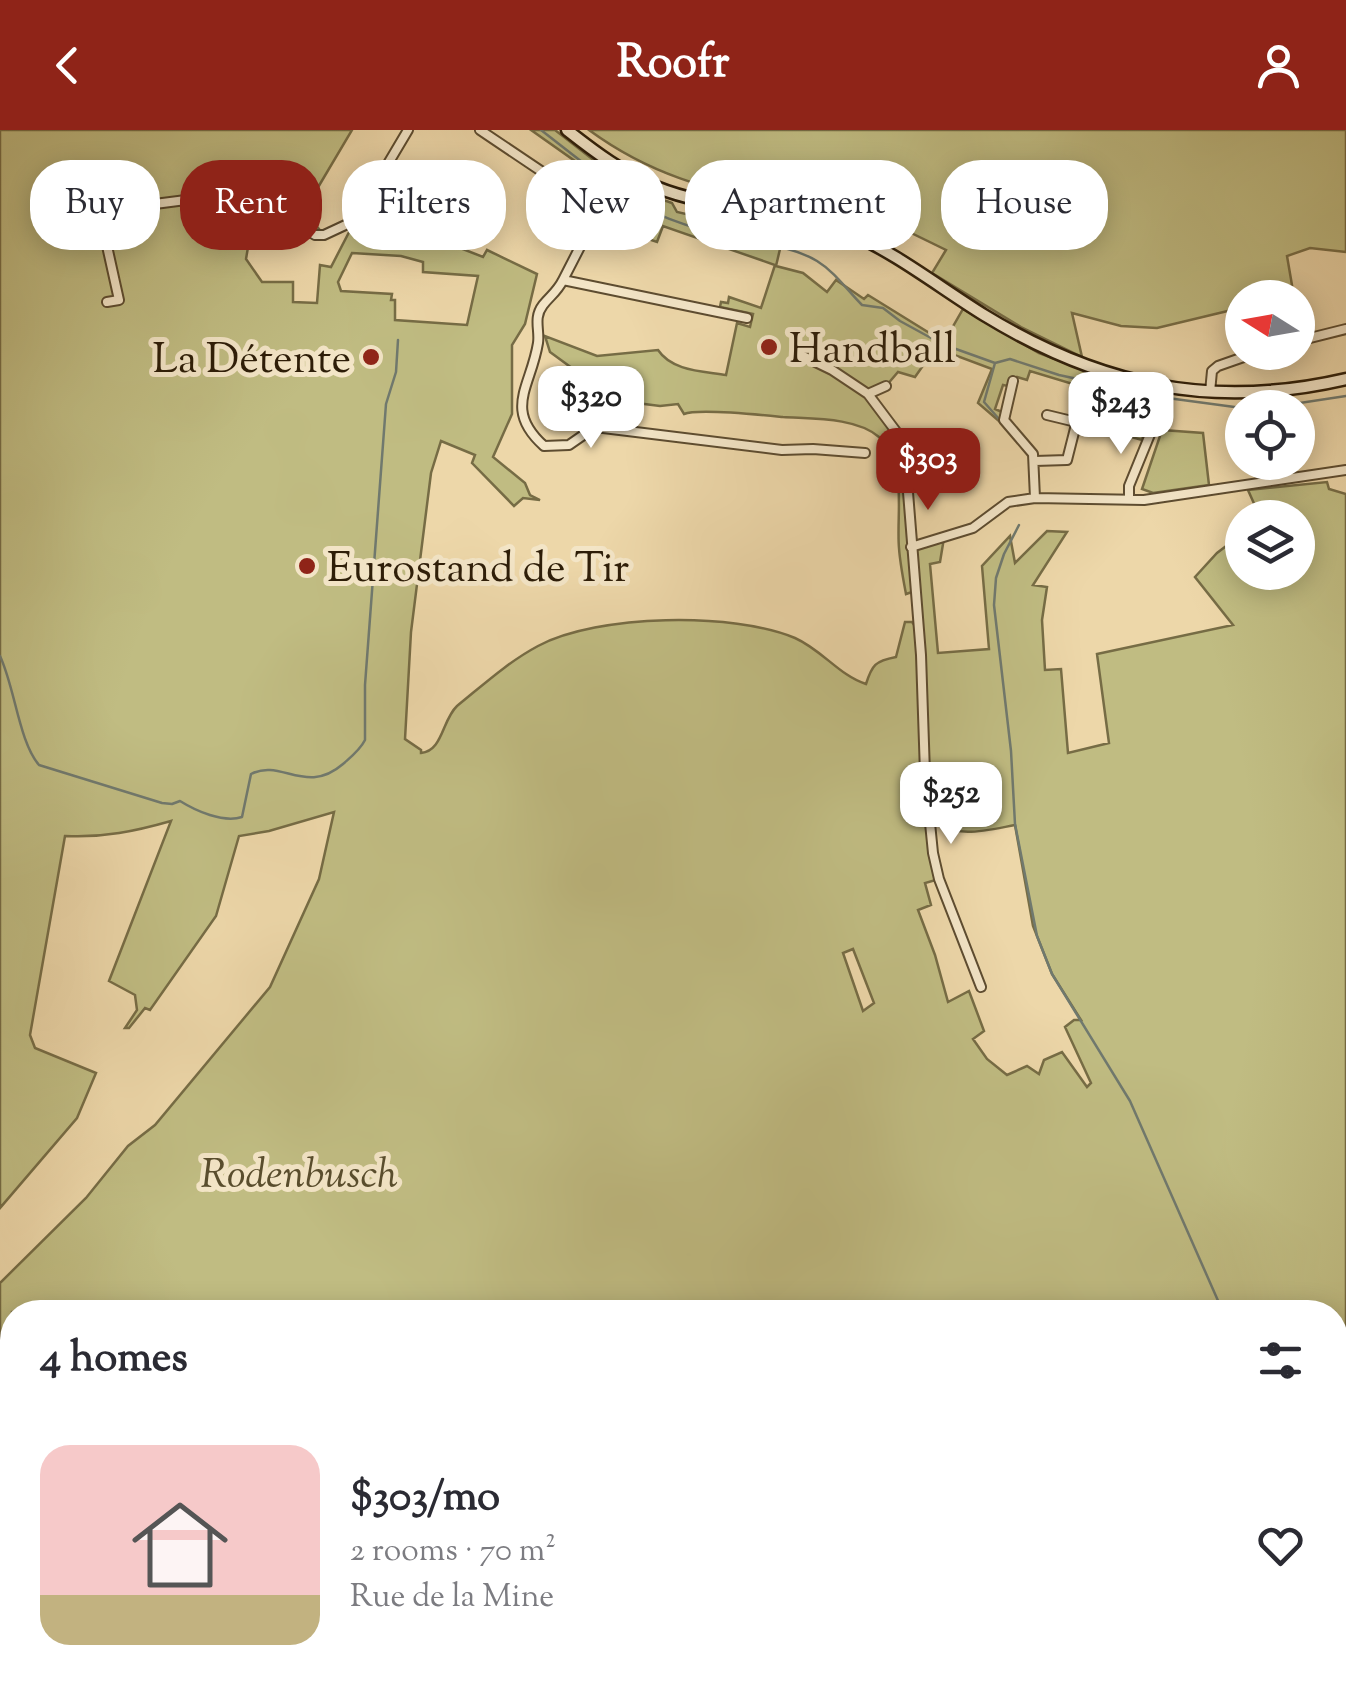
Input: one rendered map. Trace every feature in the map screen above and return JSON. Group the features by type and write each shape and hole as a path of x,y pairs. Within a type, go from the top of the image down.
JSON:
{"main road":[{"path":"567,130 608,160"},
{"path":"665,190 848,232 1041,348 1101,372 1156,387 1210,392 1272,392 1346,379"}],"street":[{"path":"107,302 120,304 103,228 108,210 217,196 246,200 324,235 354,221 408,130"},
{"path":"480,130 526,161"},
{"path":"578,250 555,296 542,306 538,316 535,326 539,339 520,404 529,433 544,446 569,444 595,427 782,450 864,452"},
{"path":"563,280 746,318"},
{"path":"1315,337 1346,329"},
{"path":"797,353 868,394 898,432 907,454 933,854 938,879 981,987"},
{"path":"1210,392 1212,371 1225,364"},
{"path":"1014,381 1004,420 1033,454 1035,498"},
{"path":"868,394 886,386"},
{"path":"1129,499 1129,486 1149,439 1156,387"},
{"path":"1034,462 1067,460 1085,388"},
{"path":"1047,415 1076,422"},
{"path":"911,547 973,528 1008,502 1176,495 1346,470"}],"green space":[{"name":"Rodenbusch","path":"0,130 352,130 322,181 322,160 180,160 180,250 248,250 246,259 262,282 293,282 293,302 317,303 320,265 331,267 342,246 342,250 465,250 483,257 487,250 537,274 525,324 512,345 512,414 493,457 525,483 530,495 540,500 523,498 514,506 472,463 475,455 441,441 431,473 411,632 405,739 421,753 434,747 457,706 516,659 564,635 595,628 666,620 769,630 795,638 866,684 875,665 896,657 905,622 915,626 915,591 906,594 898,535 897,474 888,447 879,437 869,430 833,420 716,412 684,414 678,404 660,406 629,402 626,396 580,395 580,374 550,352 545,336 597,356 658,350 679,366 726,375 737,323 750,327 753,314 720,307 721,302 728,303 729,297 761,308 775,265 732,250 780,250 776,266 803,273 827,292 836,280 944,342 963,309 1039,353 1149,394 1149,416 1142,440 1106,430 1116,397 1030,371 1027,380 1017,377 1008,386 1003,385 995,409 1002,412 999,421 978,403 992,369 944,351 941,358 929,357 915,377 898,372 886,386 868,394 904,442 911,546 944,538 940,562 930,564 938,653 989,649 982,566 1010,536 1015,563 1047,531 1067,532 1033,585 1047,587 1042,620 1045,670 1061,669 1068,753 1109,743 1097,654 1233,625 1195,577 1225,547 1225,590 1315,590 1315,500 1252,500 1248,490 1327,482 1329,489 1346,494 1346,1300 0,1300 0,1283 86,1198 128,1146 155,1125 270,987 319,879 334,812 239,836 216,916 150,1010 145,1008 129,1028 125,1028 137,1010 135,995 109,981 171,821 119,833 65,836 30,1035 35,1048 96,1073 77,1118 0,1208","holes":["352,253 401,256 423,262 423,272 478,276 467,325 395,320 392,294 341,291 338,282","931,822 962,832 1015,825 1033,926 1052,974 1081,1020 1065,1027 1091,1083 1087,1087 1062,1052 1044,1060 1039,1074 1027,1066 1007,1075 987,1059 973,1039 984,1031 969,991 948,1002 918,910 931,905 925,883 939,879","853,949 874,1003 863,1011 843,953"]},
{"path":"531,130 555,130 594,160 573,160"},
{"path":"589,130 1346,130 1346,252 1310,248 1287,256 1291,280 1225,280 1225,312 1157,328 1121,326 1072,313 1082,357 1021,327 932,273 946,250 1108,250 1108,160 941,160 941,248 921,238 921,160 685,160 685,180 665,172 665,160 638,160"},
{"path":"665,200 672,203 677,212 685,214 685,234 665,227"},
{"path":"1162,430 1203,433 1209,485 1153,493 1142,489"}],"waterway":[{"path":"541,130 579,160"},
{"path":"665,217 807,256 830,270 862,305 883,308 942,344 995,363 1010,359 1059,375 1152,395"},
{"path":"0,656 27,743 39,765 162,803 180,801 210,815 235,818 242,817 251,774 273,770 317,777 343,764 365,740 365,685 386,404 396,372 398,340"},
{"path":"995,363 984,402 999,419"},
{"path":"1315,401 1346,396"},
{"path":"1160,397 1225,406"},
{"path":"1019,525 996,578 994,605 1015,824 1037,936 1052,974 1130,1101 1218,1300"}],"place":[{"name":"Handball","path":"769,347"},
{"name":"La Détente","path":"371,357"},
{"name":"Eurostand de Tir","path":"307,566"}]}
